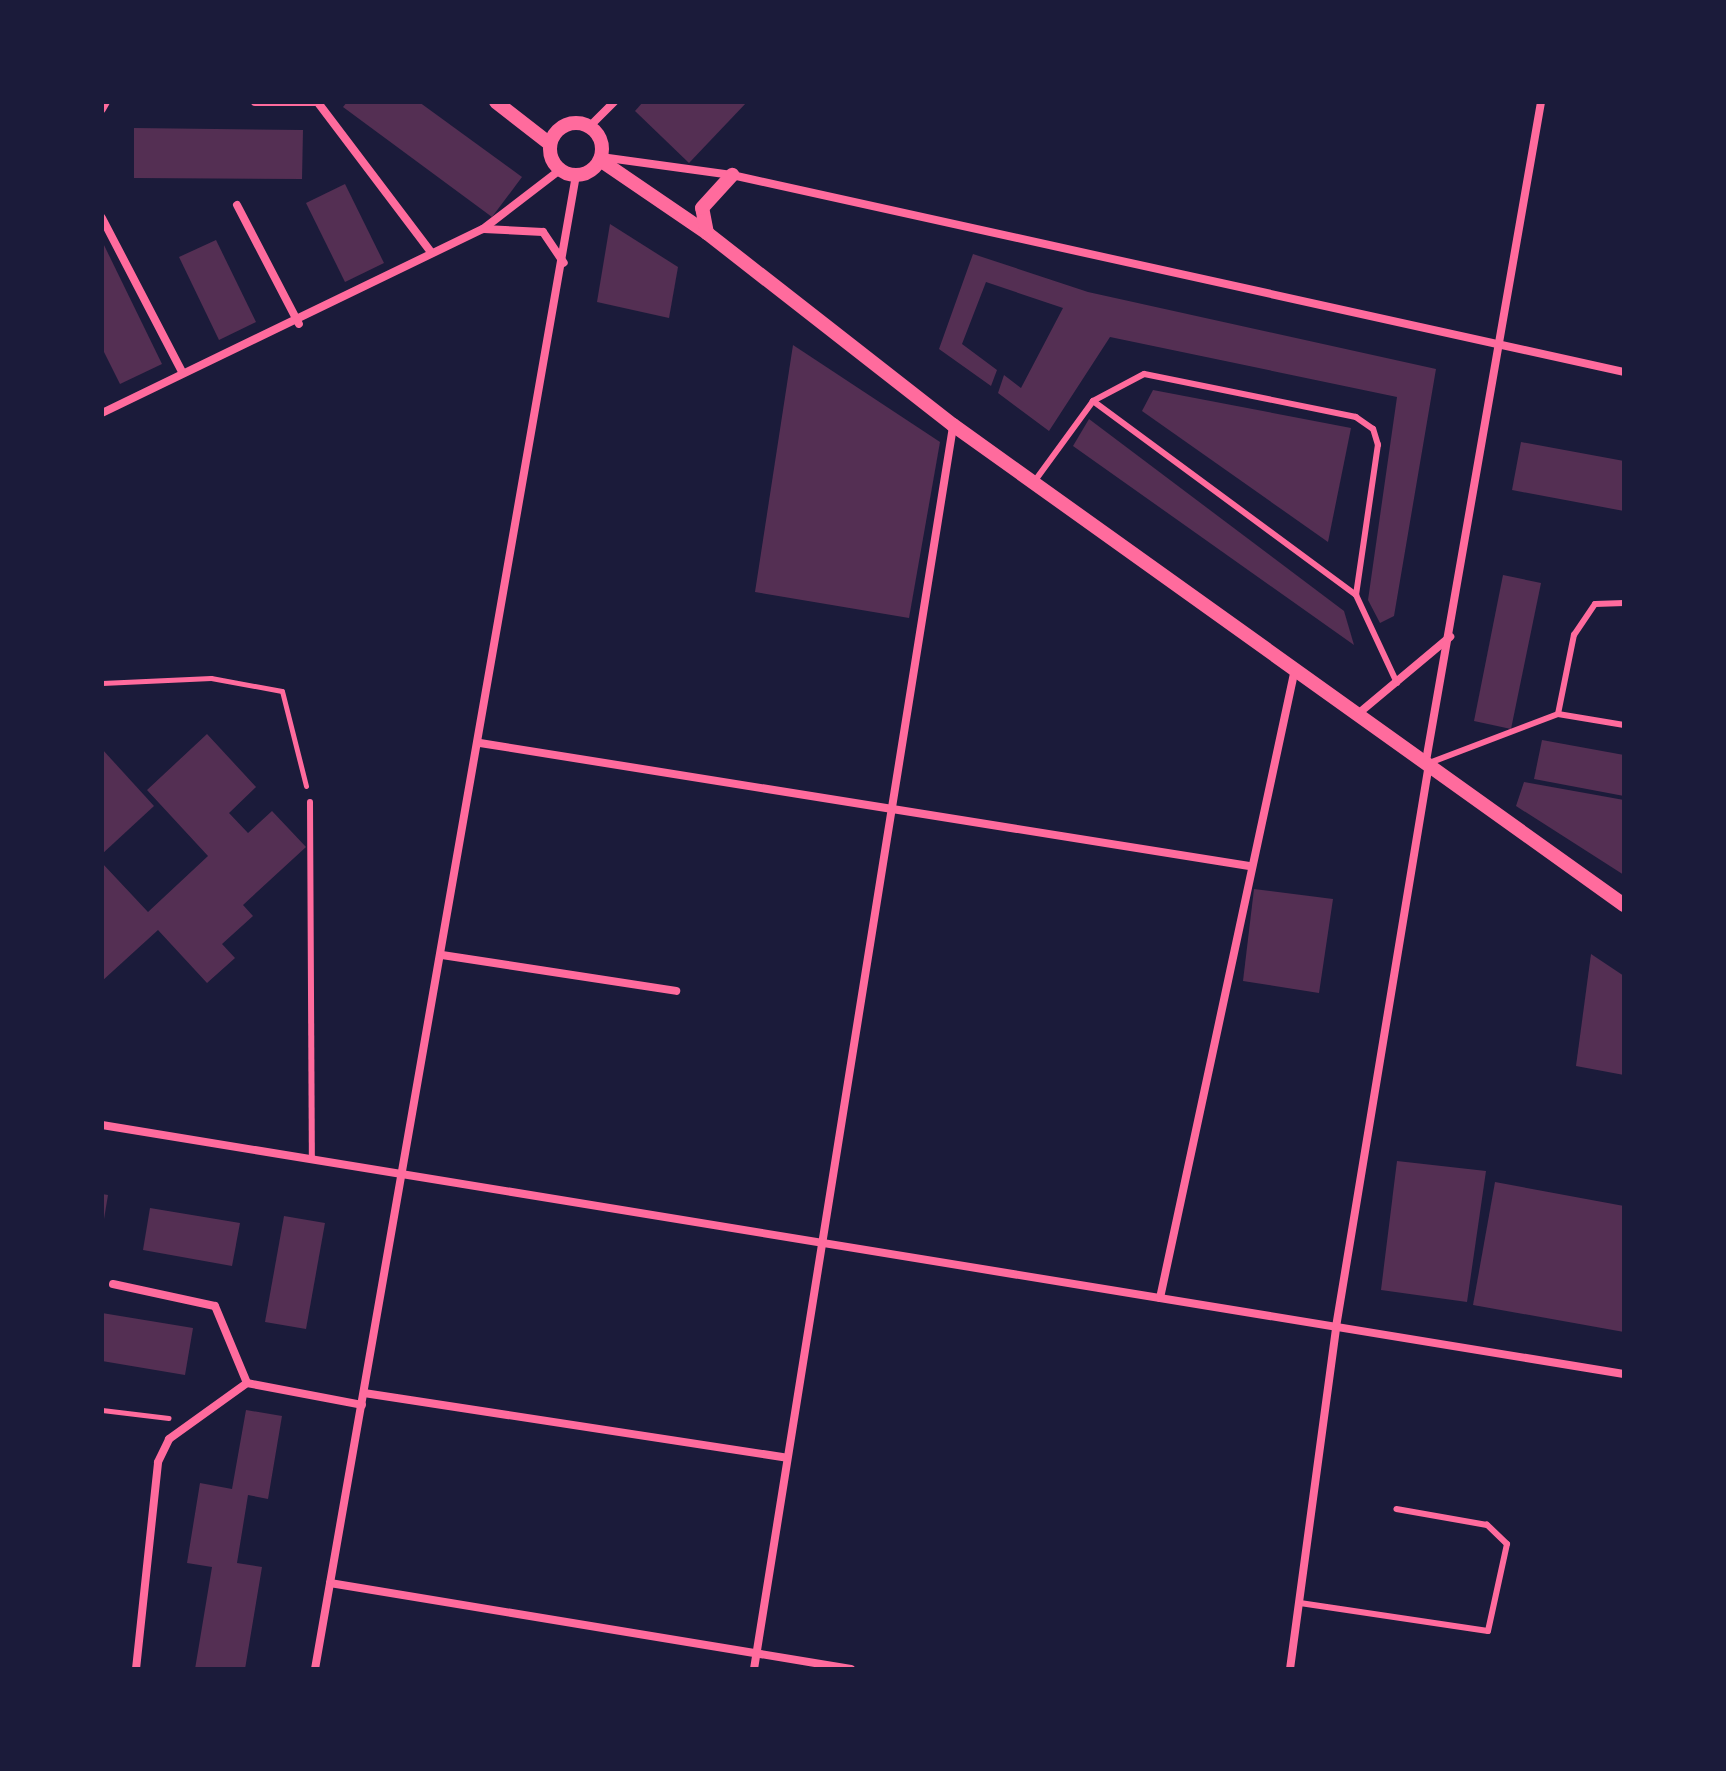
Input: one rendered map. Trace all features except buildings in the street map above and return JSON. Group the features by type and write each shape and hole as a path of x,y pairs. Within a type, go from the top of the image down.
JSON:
{"street":[{"path":"102,109 106,102"},
{"path":"255,102 320,103 430,251"},
{"path":"496,102 550,144 560,170"},
{"path":"550,144 565,125 590,126 614,102"},
{"path":"1290,1669 1336,1327 1428,762 1504,343 1541,102"},
{"path":"590,126 600,159 707,233 953,425 1624,905"},
{"path":"315,1669 564,268 576,175 600,159 732,175 1504,343 1624,372"},
{"path":"560,170 576,175"},
{"path":"102,413 182,372 299,324 430,251 483,229 560,170"},
{"path":"707,233 702,208 732,175"},
{"path":"237,205 299,324"},
{"path":"102,218 182,372"},
{"path":"483,229 543,232 564,268"},
{"path":"754,1669 953,425"},
{"path":"1359,713 1450,636"},
{"path":"1160,1298 1249,866 1295,668"},
{"path":"480,743 1249,866"},
{"path":"442,955 676,991"},
{"path":"102,1125 1624,1374"},
{"path":"113,1284 215,1306 247,1383"},
{"path":"136,1669 158,1462 188,1420 247,1383 362,1405"},
{"path":"364,1393 787,1458"},
{"path":"330,1583 851,1669"}],"lane":[{"path":"1034,482 1093,401 1144,374 1356,417 1373,429 1378,445 1356,595"},
{"path":"1093,401 1356,595 1397,683"},
{"path":"1558,714 1574,635 1595,604 1624,603"},
{"path":"1428,762 1558,714 1624,725"},
{"path":"310,802 312,1159"},
{"path":"1300,1603 1488,1631 1507,1544 1487,1525 1396,1509"}],"path":[{"path":"102,683 211,678 282,691 310,802"},
{"path":"102,1410 188,1420"}]}
